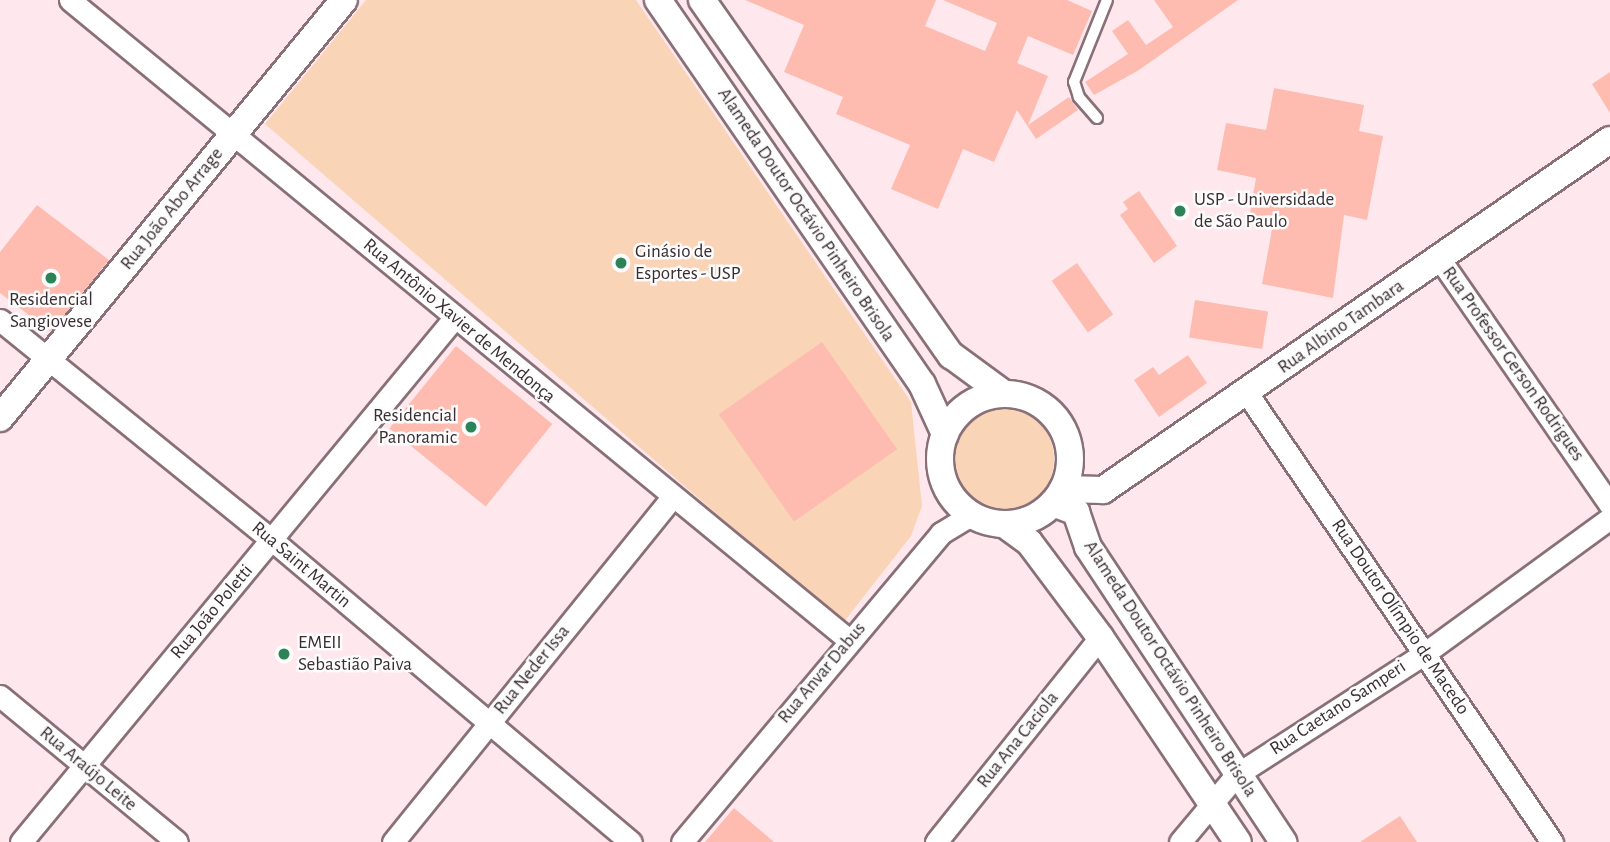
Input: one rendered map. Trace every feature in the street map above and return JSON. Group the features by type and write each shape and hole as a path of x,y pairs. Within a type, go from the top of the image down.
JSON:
{"street":[{"name":"Rua Antônio Xavier de Mendonça","path":"70,0 672,498 849,640"},
{"name":"Rua João Abo Arrage","path":"0,418 344,0"},
{"name":"Alameda Doutor Octávio Pinheiro Brisola","path":"658,0 922,384 945,434 940,454 944,482 971,514 1004,524 1029,542 1100,637 1238,842"},
{"name":"Alameda Doutor Octávio Pinheiro Brisola","path":"702,0 951,355 1004,394 1036,403 1061,425 1070,457 1058,496 1076,512 1088,547 1236,775 1283,842"},
{"name":"Rua Albino Tambara","path":"1058,496 1103,490 1610,140"},
{"name":"Rua Professor Gerson Rodrigues","path":"1439,258 1610,505"},
{"name":"Rua João Poletti","path":"22,842 455,317"},
{"name":"Rua Saint Martin","path":"0,320 272,540 487,724 631,842"},
{"name":"Rua Doutor Olímpio de Macedo","path":"1247,393 1552,842"},
{"path":"945,434 965,407 1004,394"},
{"path":"1004,524 1031,518 1058,496"},
{"name":"Rua Neder Issa","path":"393,842 672,498"},
{"name":"Rua Anvar Dabus","path":"682,842 941,533 971,514"},
{"name":"Rua Caetano Samperi","path":"1180,842 1236,775 1425,653 1610,517"},
{"name":"Rua Ana Caciola","path":"936,842 1100,637"},
{"name":"Rua Araújo Leite","path":"0,696 177,842"}],"lane":[{"path":"1097,118 1079,97 1074,82 1107,0"}],"shaded area":[{"name":"Ginásio de Esportes - USP","path":"366,0 636,0 911,402 922,506 911,536 843,623 265,124"},
{"path":"1004,409 1023,413 1039,424 1050,440 1054,459 1050,478 1039,494 1023,505 1004,509 985,505 969,494 958,478 954,459 958,440 969,424 985,413"}],"building":[{"path":"745,0 936,0 925,26 985,51 997,23 943,0 1067,0 1092,11 1073,55 1028,36 1017,63 1048,76 1028,125 1069,97 1078,110 1036,139 1017,110 994,162 963,149 938,209 891,189 910,145 836,114 843,97 784,72 804,25"},
{"path":"1154,0 1238,0 1139,70 1094,95 1085,82 1128,54 1112,31 1128,20 1146,45 1173,27"},
{"path":"1610,72 1610,113 1592,84"},
{"path":"1274,88 1364,105 1359,131 1383,136 1367,220 1344,215 1333,298 1262,284 1273,224 1249,219 1256,178 1217,170 1226,123 1266,130"},
{"path":"1139,191 1177,246 1154,263 1120,215 1128,209 1123,202"},
{"name":"Residencial Sangiovese","path":"37,205 109,260 51,332 0,293 0,252"},
{"path":"1077,263 1113,315 1088,332 1052,281"},
{"path":"1195,300 1268,312 1262,349 1189,338"},
{"path":"822,342 897,449 794,522 719,414"},
{"name":"Residencial Panoramic","path":"456,346 552,424 486,506 389,428"},
{"path":"1188,355 1207,383 1159,417 1134,380 1153,367 1159,375"},
{"path":"734,808 774,842 705,842"},
{"path":"1400,816 1417,842 1360,842"}],"place":[{"name":"USP - Universidade de São Paulo","path":"1180,211"},
{"name":"Ginásio de Esportes - USP","path":"621,263"},
{"name":"Residencial Sangiovese","path":"51,278"},
{"name":"Residencial Panoramic","path":"471,427"},
{"name":"EMEII Sebastião Paiva","path":"284,654"}]}
